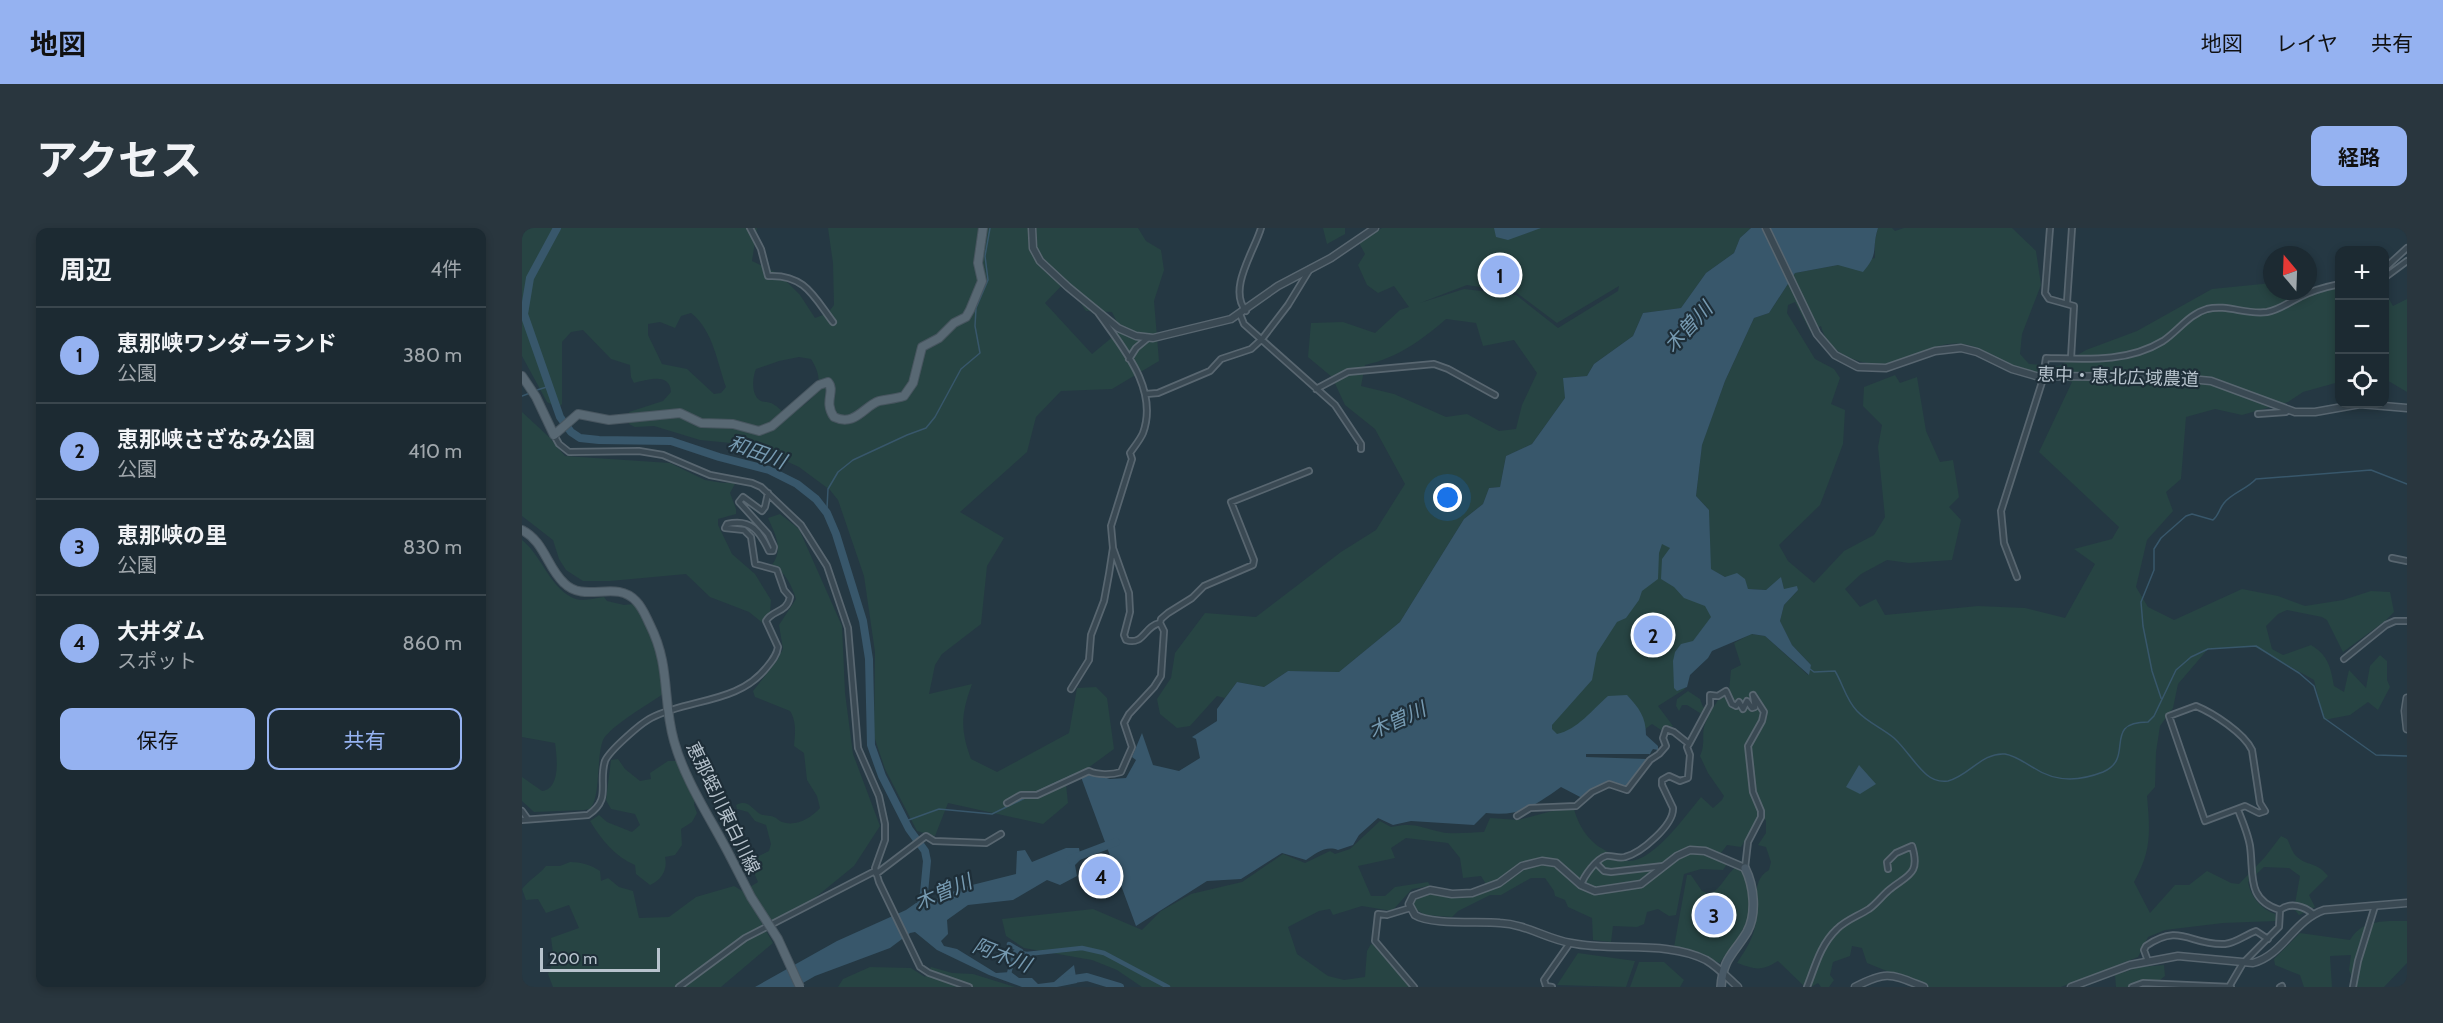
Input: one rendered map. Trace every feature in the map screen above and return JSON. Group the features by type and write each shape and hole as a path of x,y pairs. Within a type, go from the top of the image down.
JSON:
{"main road":[{"path":"522,376 556,433 578,414 609,420 680,413 701,423 733,424 759,430 772,426 824,382 831,384 829,406 831,413 839,419 861,415 880,401 904,396 913,383 922,347 939,338 954,323 966,317 982,281 978,263 983,228"},
{"name":"恵那蛭川東白川線","path":"522,530 541,546 557,574 570,587 584,592 614,590 624,592 642,609 661,651 668,712 679,757 751,897 778,939 800,987"},
{"path":"1721,987 1722,972 1727,959 1748,931 1752,920 1753,902 1750,879 1744,868"}],"street":[{"path":"750,228 761,249 768,276 787,277 809,289 833,322"},
{"path":"1032,228 1033,248 1040,261 1123,331 1148,338 1219,323 1243,312 1278,286 1310,269 1375,228"},
{"path":"1261,228 1243,268 1240,298 1244,324 1335,405 1361,444 1361,449"},
{"name":"恵中・恵北広域農道","path":"1766,228 1817,334 1835,355 1858,367 1896,369 1935,351 1961,348 1977,352 2020,372 2044,376 2197,378 2232,387 2289,410 2315,412 2360,404 2407,408"},
{"path":"2050,228 2045,293 2049,299 2073,304 2075,308 2071,358"},
{"path":"2067,302 2072,228"},
{"path":"2389,264 2407,248"},
{"path":"2389,275 2407,261"},
{"path":"1146,394 1158,393 1210,371 1221,359 1251,349 1262,339 1310,269"},
{"path":"2017,577 2004,543 2001,511 2044,376 2046,358 2127,356 2161,342 2188,319 2208,309 2222,307 2247,312 2269,311 2318,288 2335,285"},
{"path":"1096,310 1129,358 1146,394 1147,417 1142,434 1130,453 1132,459 1111,526 1113,548 1129,593 1130,612 1124,635 1126,640 1133,642 1139,640 1149,628 1160,623 1168,613 1192,598 1204,586 1253,565 1254,560 1231,502 1309,471"},
{"path":"1129,358 1136,348 1148,338"},
{"path":"1316,389 1348,372 1434,364 1448,369 1495,396"},
{"path":"2258,414 2289,410"},
{"path":"556,433 559,444 569,452 639,451 663,455 710,475 752,483 768,494 801,525 831,576 845,617 858,748 879,796 885,824 885,840 875,865 879,882 916,962 929,973 969,987"},
{"path":"522,811 525,819 588,815 597,809 603,797 604,766 609,752 650,718 741,690 755,680 777,653 776,642 766,621 769,616 783,610 790,601 780,574 773,568 755,564 751,537 744,530 725,528 732,523 746,523 762,536 769,551 773,551 774,547 768,534 739,502 743,497 762,511 768,494"},
{"path":"1071,689 1089,660 1091,635 1104,601 1113,548"},
{"path":"2392,558 2407,561"},
{"path":"2344,660 2386,624 2407,621"},
{"path":"1007,803 1021,795 1037,795 1089,771 1092,774 1121,772 1132,747 1126,733 1125,720 1161,676 1164,631 1160,623"},
{"path":"1581,885 1586,874 1605,857 1627,856 1651,840 1670,823 1673,808 1662,785 1662,780 1669,776 1680,781 1688,778 1690,755 1687,747 1710,705 1710,694 1718,696 1726,691 1732,704 1736,706 1739,702 1743,709 1747,700 1752,708 1755,707 1753,695 1763,709 1762,721 1748,746 1754,792 1761,817 1748,842 1744,868 1700,850 1681,853 1646,881 1636,886 1599,891 1581,885 1556,863 1542,861 1522,866 1499,883 1472,893 1460,895 1430,890 1420,892 1411,898 1410,908 1418,917 1426,920 1509,924 1570,943 1677,952 1705,960 1738,987"},
{"path":"2407,698 2405,711 2407,729"},
{"path":"2196,706 2234,730 2249,744 2252,750 2260,803 2265,811 2259,813 2245,806 2238,810 2205,821 2169,716 2196,706"},
{"path":"1517,816 1530,808 1576,806 1592,792 1609,783 1627,790 1650,760 1663,751 1666,746 1663,738 1666,729 1674,732 1689,744"},
{"path":"2238,810 2250,844 2255,891 2267,904 2280,910"},
{"path":"680,987 746,938 876,873 926,836 934,841 986,843 1001,834"},
{"path":"1807,987 1821,951 1836,929 1845,921 1869,909 1890,889 1911,875 1915,862 1912,846 1896,853 1887,862 1888,869"},
{"path":"1597,864 1604,871 1611,872 1665,866"},
{"path":"2071,987 2112,970 2178,956 2243,963 2264,960 2313,914 2324,910 2407,903"},
{"path":"2280,910 2289,905 2308,909 2313,914"},
{"path":"2353,987 2358,961 2375,905"},
{"path":"1410,908 1387,915 1378,914 1375,941 1414,987"},
{"path":"2132,987 2143,983 2230,987 2243,963 2279,927 2280,910"},
{"path":"2148,961 2144,951 2146,945 2169,934 2184,935 2217,944 2234,942 2256,931 2268,939"},
{"path":"1552,987 1546,987 1544,980 1570,943"},
{"path":"1855,987 1885,975 1896,976 1924,987"}],"green space":[{"path":"522,228 757,228 752,261 779,274 800,295 815,318 828,313 834,305 833,263 828,228 1138,228 1146,241 1161,250 1164,270 1154,301 1159,361 1112,389 1061,391 1036,417 1027,452 960,512 1004,538 987,566 981,624 942,654 935,665 929,694 972,684 963,722 967,748 971,759 997,772 1069,733 1077,688 1096,687 1107,698 1114,749 1066,784 1068,803 1043,824 948,803 935,836 917,831 885,769 874,736 875,652 864,576 838,500 830,490 799,467 751,445 700,440 654,426 635,427 629,424 629,412 663,401 671,392 670,386 667,382 657,379 634,383 630,365 611,359 583,330 571,332 562,342 562,404 558,408 547,402 522,356","holes":["1066,281 1086,311 1112,312 1121,330 1092,354 1045,303","691,313 709,337 726,387 721,393 714,394 687,369 662,364 648,335 648,324 660,322 675,328 681,316","799,357 811,359 818,378 818,386 811,399 786,415 773,404 758,399 753,386 756,369"]},
{"path":"1323,228 1345,228 1345,234 1327,244"},
{"path":"1382,228 1751,228 1740,238 1734,253 1706,273 1681,308 1643,313 1633,336 1594,364 1587,376 1564,378 1565,398 1532,444 1506,456 1500,487 1489,488 1483,504 1464,519 1400,622 1339,672 1288,671 1264,687 1237,682 1225,698 1217,696 1190,726 1177,728 1160,714 1157,699 1171,678 1175,653 1205,613 1256,617 1341,552 1376,530 1405,484 1375,429 1345,405 1332,377 1308,357 1311,323 1343,322 1375,333 1400,310 1409,307 1394,286 1378,293 1367,285 1358,265 1365,254 1359,243","holes":["1467,285 1517,293 1557,323 1619,286 1618,291 1558,328 1516,295 1464,289 1420,303","1446,319 1476,323 1483,346 1514,340 1537,373 1522,405 1516,429 1499,431 1467,414 1446,417 1394,394 1361,386 1365,365 1388,358 1408,347"]},
{"path":"1878,228 1892,228 1895,231 1904,228 2012,228 2036,251 2041,285 2022,334 2020,354 2029,364 2059,366 2086,350 2137,331 2212,289 2263,284 2263,300 2317,300 2317,290 2335,288 2335,383 2303,392 2288,402 2242,415 2215,409 2186,417 2181,479 2166,492 2173,511 2147,540 2136,587 2148,607 2174,620 2242,589 2278,596 2305,606 2343,600 2371,591 2390,592 2394,612 2343,652 2327,620 2322,617 2287,610 2278,614 2266,626 2272,649 2283,655 2311,645 2317,649 2328,662 2334,686 2344,692 2349,670 2366,688 2370,666 2380,655 2387,661 2387,680 2390,687 2378,710 2368,702 2350,715 2324,720 2314,680 2255,647 2208,649 2178,684 2173,708 2160,726 2156,752 2155,787 2147,796 2149,830 2147,850 2134,882 2150,913 2175,885 2189,885 2207,871 2231,883 2239,884 2281,836 2287,839 2296,856 2320,868 2328,876 2309,895 2315,907 2299,915 2294,909 2300,876 2289,868 2264,867 2248,882 2249,887 2261,906 2275,914 2276,921 2223,923 2165,930 2148,937 2138,957 2061,987 1926,987 1867,963 1862,948 1852,946 1850,956 1833,962 1830,975 1834,980 1829,987 1821,987 1818,983 1805,987 1778,961 1767,967 1758,968 1737,963 1755,927 1756,892 1759,880 1769,870 1771,862 1766,847 1758,845 1766,833 1766,820 1756,818 1741,847 1727,845 1718,857 1727,864 1723,870 1701,869 1684,874 1676,915 1669,916 1658,909 1647,912 1644,924 1637,927 1613,926 1611,942 1593,940 1592,918 1568,907 1565,900 1555,896 1545,878 1531,878 1501,895 1490,895 1458,911 1452,917 1425,915 1414,908 1412,902 1417,897 1435,894 1461,897 1489,889 1481,876 1463,878 1460,858 1448,843 1406,838 1391,848 1395,858 1358,866 1371,896 1385,896 1395,887 1428,882 1430,886 1412,889 1392,911 1362,906 1333,915 1330,909 1319,911 1288,927 1297,954 1328,976 1344,980 1365,977 1367,951 1371,944 1383,950 1410,987 1142,987 1117,970 1092,960 1024,948 1006,936 1002,919 1093,909 1142,930 1161,911 1191,894 1242,882 1283,854 1305,863 1330,851 1335,854 1350,849 1380,821 1391,827 1411,825 1446,833 1484,832 1490,818 1518,820 1556,810 1574,809 1581,827 1593,842 1623,860 1629,861 1649,854 1669,836 1701,797 1713,808 1724,796 1708,773 1700,756 1705,723 1708,718 1687,705 1682,705 1679,711 1676,706 1677,699 1688,691 1700,699 1703,707 1713,708 1718,700 1729,691 1731,670 1741,665 1734,643 1751,634 1765,636 1808,675 1811,665 1792,645 1780,621 1784,605 1798,590 1784,589 1781,578 1766,590 1748,589 1710,569 1709,510 1696,496 1702,444 1725,381 1754,318 1769,313 1795,273 1875,258","holes":["1795,302 1810,331 1821,326 1824,335 1836,350 1863,362 1893,363 1942,345 1963,344 1981,349 2017,367 2072,382 2039,452 2119,527 2112,539 2074,549 2095,564 2065,618 2025,608 1978,606 1885,615 1876,599 1860,607 1845,589 1861,574 1887,560 1909,563 1952,560 1961,520 1949,507 1959,497 1953,460 1940,462 1926,431 1917,377 1900,383 1895,375 1864,387 1863,406 1882,425 1878,447 1885,517 1874,535 1844,551 1814,583 1788,561 1779,545 1820,505 1843,444 1845,410 1831,404 1840,378 1834,369 1815,359 1787,313 1788,305"]},
{"path":"2389,299 2393,306 2407,299 2407,392 2389,381"},
{"path":"522,412 549,437 565,456 670,463 705,480 723,483 736,482 730,493 736,514 718,519 718,525 732,554 755,574 771,600 770,613 764,624 749,612 710,597 686,574 610,581 583,581 566,570 559,559 553,540 522,516"},
{"path":"780,514 799,529 842,626 845,693 853,754 880,826 854,866 811,901 771,921 750,887 758,882 749,861 769,851 771,844 766,825 755,821 748,812 737,809 736,805 744,803 760,814 772,816 787,823 803,821 820,808 817,796 807,780 804,753 794,746 795,724 790,711 755,697 753,691 776,662 783,649 779,625 796,599 787,579 772,565 776,559 778,547 768,518"},
{"path":"1657,535 1676,544 1719,618 1678,663 1685,689 1658,706 1673,726 1664,732 1652,724 1644,730 1560,741 1544,727"},
{"path":"522,540 563,592 571,597 583,600 604,597 607,601 624,605 633,604 651,635 660,670 663,694 621,722 603,740 596,796 590,809 534,812 522,801 522,777 542,791 548,789 555,779 557,764 555,743 522,737"},
{"path":"618,759 625,769 640,781 651,779 650,773 668,761 677,761 695,798 694,805 697,813 692,822 681,829 682,845 675,855 665,857 666,866 663,874 650,885 636,874 635,865 609,847 590,821 599,815 607,822 632,832 640,825 635,814 611,809 606,800 611,760"},
{"path":"570,862 593,867 600,871 601,881 608,878 619,887 633,891 639,918 669,917 696,897 734,886 744,892 773,943 721,987 553,987 548,974 554,960 551,938 579,928 569,905 546,913 538,899 526,900 522,889 546,866 560,866"},
{"path":"1737,866 1747,883 1748,917 1741,932 1720,963 1674,947 1687,875 1691,875 1702,891 1710,894"},
{"path":"2382,921 2407,921 2407,963 2384,987 2356,987 2349,970 2351,955 2330,956 2332,987 2304,987 2300,975 2275,965 2274,959 2300,933 2350,940 2361,928 2368,925"},
{"path":"1578,953 1635,961 1626,987 1557,985"},
{"path":"1639,962 1664,962 1684,980 1680,987 1630,987"},
{"path":"2164,965 2165,976 2160,980 2130,984 2131,987 2116,987 2115,975 2140,967"},
{"path":"870,967 911,968 925,977 931,967 952,973 973,974 1015,987 838,987 843,979"}],"water":[{"path":"1494,228 1541,228 1508,240 1496,237"},
{"path":"1751,228 1878,228 1872,260 1863,272 1838,265 1795,273 1769,313 1754,318 1725,381 1702,445 1696,496 1709,510 1711,569 1725,577 1737,573 1745,579 1748,589 1766,590 1781,577 1784,589 1797,586 1798,590 1784,605 1780,621 1792,645 1811,665 1809,675 1765,636 1752,634 1712,651 1690,675 1687,687 1677,691 1674,688 1675,652 1681,644 1693,641 1711,617 1705,606 1684,598 1674,587 1661,579 1662,559 1670,548 1662,544 1659,553 1658,579 1642,591 1639,600 1626,618 1617,622 1597,653 1592,680 1552,725 1552,729 1557,734 1564,732 1578,724 1608,696 1627,695 1641,713 1646,735 1658,746 1658,750 1653,749 1643,768 1628,788 1615,783 1605,784 1584,799 1561,787 1543,800 1518,812 1486,813 1474,825 1411,821 1393,825 1378,818 1359,835 1353,845 1338,850 1325,849 1306,860 1282,853 1241,879 1207,881 1136,926 1081,777 1094,774 1110,779 1126,778 1136,760 1132,757 1142,733 1153,765 1179,771 1200,758 1196,739 1192,737 1217,721 1217,709 1237,682 1264,687 1288,671 1339,672 1400,622 1464,519 1483,504 1489,488 1500,487 1506,456 1532,444 1565,398 1563,378 1587,376 1594,364 1633,336 1643,313 1681,308 1706,273 1734,253 1740,238"},
{"path":"1859,765 1876,784 1860,794 1846,787"},
{"path":"1066,848 1079,848 1081,859 1075,865 1077,876 1060,885 1047,880 1013,900 968,905 947,920 948,934 941,941 944,946 957,949 996,973 1011,972 1019,978 1032,978 1038,984 1054,982 1074,965 1077,983 1057,987 1022,987 989,975 937,950 915,932 910,933 890,948 815,976 796,987 755,987 837,941 906,910 916,903 936,899 964,887 1016,874 1017,851 1025,850 1032,862"}],"pier":[{"path":"1586,754 1650,754 1647,759 1586,757"}],"waterway":[{"name":"和田川","path":"557,228 530,278 524,314 560,417 571,432 580,438 599,440 671,441 769,470 797,484 816,499 827,513 836,534 863,621 869,659 871,745 882,776 909,829 925,851 927,861 924,893 919,911"},
{"path":"824,510 827,508 828,489 838,472 853,460 926,428 935,417 961,369 980,353 975,326 976,308 988,280 985,256 990,228"},
{"path":"537,390 550,386"},
{"path":"522,396 530,393"},
{"path":"2161,698 2152,671 2143,626 2141,602 2154,570 2154,549 2161,538 2186,516 2192,514 2213,520 2227,500 2256,479 2371,470 2407,484"},
{"path":"1810,669 1814,672 1835,671 1857,711 1894,738 1927,775 1940,781 1956,778 1982,760 1997,754 2013,756 2042,773 2059,778 2085,777 2103,772 2112,766 2117,758 2122,734 2126,728 2148,722 2154,716 2176,670 2191,657 2208,649 2256,646 2299,673 2314,686 2324,718 2376,755 2407,756"},
{"path":"1034,793 1073,775"},
{"path":"906,823 903,822 939,809 992,814 1027,797"},
{"name":"木曽川","path":"1071,859 1116,842"},
{"path":"1009,944 1021,951"},
{"path":"1008,977 1015,952 1027,954 1082,948 1104,953 1168,987"},
{"name":"阿木川","path":"1067,980 1087,977 1120,987"}],"place":[{"name":"恵那峡ワンダーランド","path":"1500,275"},
{"name":"恵那峡さざなみ公園","path":"1653,635"},
{"name":"大井ダム","path":"1101,876"},
{"name":"恵那峡の里","path":"1714,915"}]}
